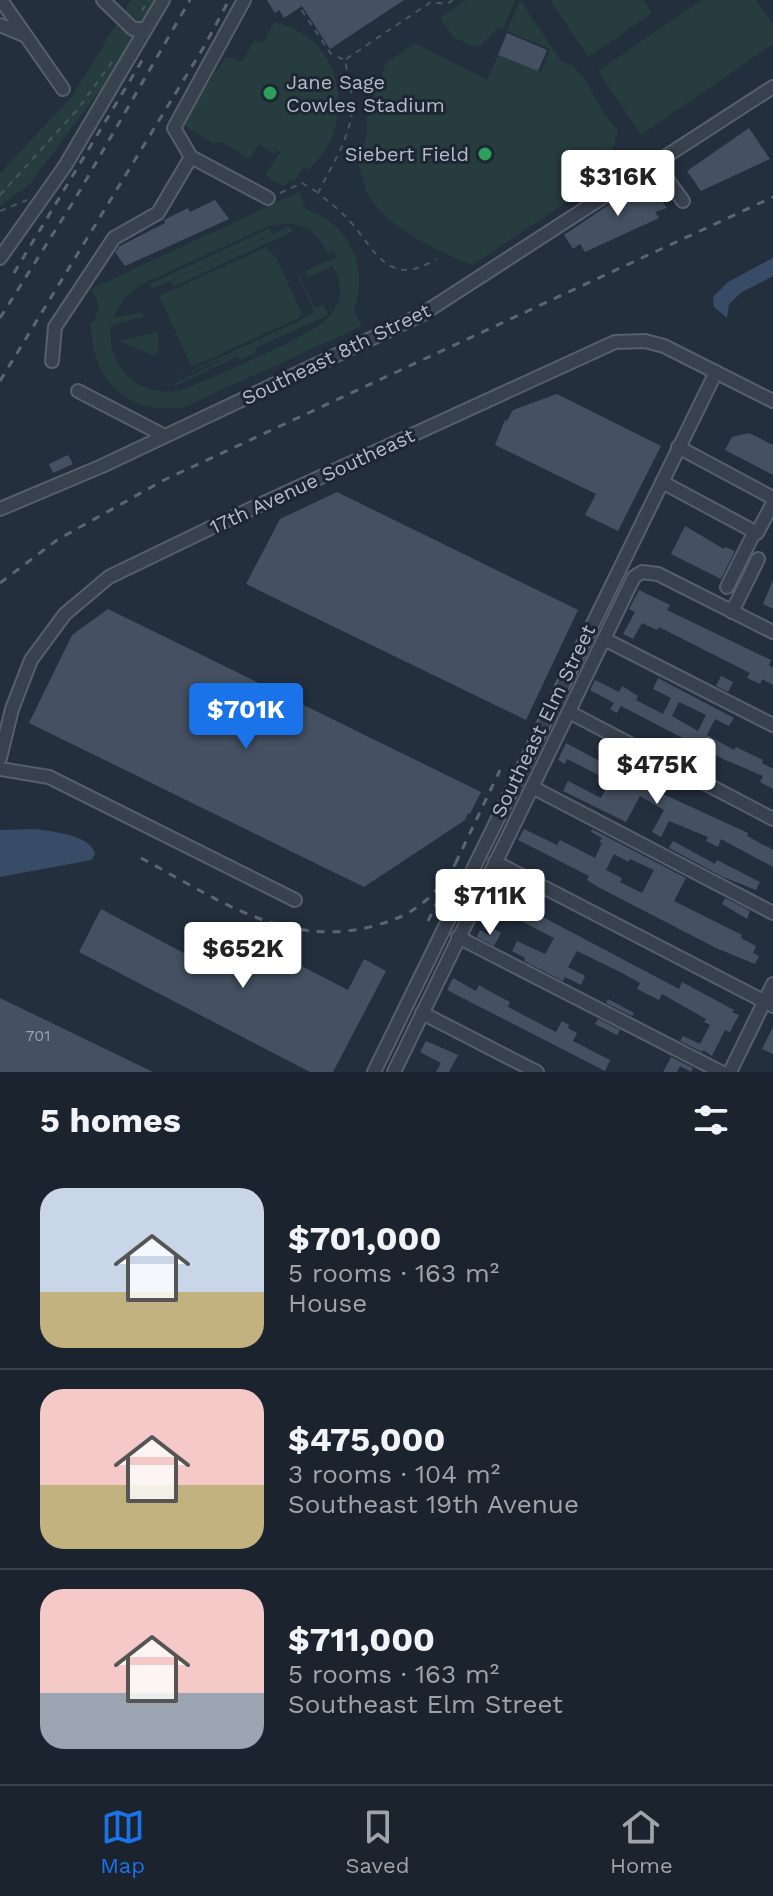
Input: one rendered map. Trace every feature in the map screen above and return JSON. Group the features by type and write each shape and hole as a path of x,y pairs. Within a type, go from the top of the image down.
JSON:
{"street":[{"path":"1,0 63,89"},
{"path":"9,0 18,13 24,35"},
{"path":"103,0 133,29 145,29"},
{"path":"0,258 65,166 163,0"},
{"path":"244,0 174,128 191,157 268,198"},
{"path":"0,14 6,27 24,35"},
{"name":"Southeast 8th Street","path":"0,509 165,436 421,315 773,87"},
{"path":"52,361 55,327 114,238 158,213 191,157"},
{"path":"656,164 683,201"},
{"name":"17th Avenue Southeast","path":"0,758 16,695 31,660 65,614 109,577 229,519 615,342 645,341 664,346 773,401"},
{"name":"Southeast Elm Street","path":"374,1072 716,372"},
{"path":"78,391 165,436"},
{"path":"662,482 757,533 773,500 678,447"},
{"path":"727,587 755,531"},
{"path":"758,559 732,612 773,632"},
{"name":"Southeast Elm Street","path":"394,1072 634,577 642,572 658,574 732,612"},
{"path":"604,639 773,725"},
{"path":"569,712 773,819"},
{"path":"0,769 49,777 295,900"},
{"path":"532,787 773,913"},
{"path":"495,862 769,1003"},
{"path":"458,937 721,1072"},
{"path":"730,1072 769,1003 773,984"},
{"path":"422,1013 537,1072"}],"path":[{"path":"295,0 331,54 345,60"},
{"path":"345,60 431,2 447,4 453,0"},
{"path":"0,195 77,110 115,57"},
{"path":"318,193 343,145 351,120 353,101 345,60"},
{"path":"268,198 302,183 348,219 374,254 386,264 403,270 422,268 436,259"},
{"path":"0,211 46,192"}],"green space":[{"path":"131,0 157,0 120,64 30,184 0,206 0,173 71,98"},
{"path":"466,0 515,0 503,29 499,27 478,48 454,38 440,18"},
{"name":"Siebert Field","path":"520,0 561,61 573,66 584,78 618,131 612,154 618,158 607,175 472,265 430,246 387,218 369,196 357,160 367,136 367,115 386,63 415,43 487,80 498,55 541,72 550,49 507,31"},
{"path":"550,0 643,0 652,13 588,57"},
{"path":"702,0 756,0 773,24 773,44 641,135 598,71"},
{"name":"Jane Sage Cowles Stadium","path":"275,22 305,35 322,52 332,68 339,104 336,123 321,156 307,170 303,168 294,182 289,180 284,187 265,175 280,152 277,150 274,154 259,144 249,159 222,142 213,144 181,123 226,57 242,62 255,40 262,44"},
{"path":"299,192 306,209 334,225 352,249 359,278 354,310 362,326 184,407 156,408 120,393 103,373 92,342 90,323 94,322 99,305 91,289","holes":["297,225 313,232 328,254 333,252 331,246 337,257 305,271 308,277 333,266 338,278 339,300 323,322 287,343 185,389 170,392 142,386 121,368 114,356 111,325 143,317 142,312 113,318 125,297 140,285 269,226"]},
{"path":"290,226 293,231 173,287 171,281"},
{"path":"270,228 272,234 152,289 150,284"},
{"path":"266,247 275,255 303,316 300,314 299,318 191,365 159,296"},
{"path":"286,250 315,308 323,305 328,315 255,348 257,352 240,360 238,356 175,386 237,353 172,380 313,314"},
{"path":"158,332 156,356 118,341"}],"water":[{"path":"773,258 773,276 742,292 729,304 727,318 714,307 713,297 728,282"},
{"path":"35,829 79,838 92,847 95,854 91,860 0,877 0,830"}],"building":[{"path":"267,0 404,0 330,49 302,6 284,18 279,10 275,13"},
{"path":"507,33 547,50 538,71 498,55"},
{"path":"749,128 770,159 701,191 687,171"},
{"path":"647,179 667,208 655,212 659,218 585,252 580,244 573,249 564,235"},
{"path":"215,200 229,219 125,266 115,252 120,246 165,223 164,220 188,208 190,212"},
{"path":"557,394 661,446 618,531 585,515 596,494 495,445 505,420 513,410"},
{"path":"749,433 773,445 773,475 725,450 732,437"},
{"path":"68,455 73,464 53,473 49,464"},
{"path":"337,492 578,610 526,720 246,584 280,519"},
{"path":"685,526 724,549 735,551 721,579 671,554"},
{"path":"773,580 773,609 763,604"},
{"path":"639,590 670,605 667,610 771,660 773,685 762,679 760,684 747,678 750,673 659,627 657,630 642,623 633,639 623,634 635,612 629,609"},
{"path":"108,609 481,792 470,814 364,887 29,723 72,635"},
{"path":"721,676 733,682 728,692 716,686"},
{"path":"658,678 734,718 729,726 715,719 707,735 734,750 736,747 763,760 762,763 773,769 773,789 760,782 763,776 723,759 621,706 617,713 610,709 614,703 590,690 595,680 619,692 622,686 638,696 636,700 663,714 671,698 653,689","holes":["679,702 706,715 698,731 672,716"]},
{"path":"566,743 650,788 748,833 747,836 773,850 773,867 721,839 718,847 706,841 708,837 669,821 661,837 652,832 664,810 640,796 626,822 563,791 568,781 601,798 610,781 567,759 565,764 558,760"},
{"path":"524,829 557,845 560,840 595,858 602,838 591,832 592,829 686,878 674,901 742,935 741,938 756,946 753,953 759,956 755,964 716,948 600,888 587,880 589,876 518,840","holes":["614,854 628,862 630,859 654,870 642,893 620,882 622,878 606,870"]},
{"path":"673,841 715,864 717,860 760,882 756,890 723,877 669,848"},
{"path":"492,890 679,989 682,982 734,1010 732,1012 739,1015 730,1032 725,1030 712,1056 680,1041 683,1036 700,1044 710,1025 704,1022 706,1019 662,994 659,1000 637,989 640,983 622,973 577,951 568,967 585,976 581,985 565,977 563,981 524,961 525,958 512,951 517,941 545,954 554,938 493,907 491,911 484,907"},
{"path":"725,898 750,911 747,919 722,904"},
{"path":"101,909 193,958 204,936 220,944 224,937 234,942 238,933 266,948 262,956 279,965 284,957 348,990 364,959 386,971 333,1072 310,1072 79,952"},
{"path":"494,929 501,933 494,946 477,937 480,930 490,936"},
{"path":"453,978 476,991 479,985 510,1002 508,1007 556,1032 562,1021 569,1025 568,1028 577,1033 573,1041 610,1060 605,1071 447,990"},
{"path":"0,998 153,1072 0,1072"},
{"path":"608,999 634,1013 632,1016 606,1003"},
{"path":"598,1019 620,1030 617,1035 595,1024"},
{"path":"773,1027 773,1054 762,1049"},
{"path":"426,1041 458,1055 449,1072 436,1072 441,1063 420,1052"},
{"path":"671,1057 693,1068 691,1072 680,1066 677,1072 663,1072"}],"railway":[{"path":"0,318 75,199 190,0"},
{"path":"0,381 205,45 229,0"},
{"path":"14,273 146,54"},
{"path":"0,583 57,540 164,480 773,197"},
{"path":"428,921 500,770"},
{"path":"141,858 253,916 283,926 313,931 344,931 391,921 414,910 432,895 456,863"}],"place":[{"name":"Jane Sage Cowles Stadium","path":"270,93"},
{"name":"Siebert Field","path":"485,154"}]}
